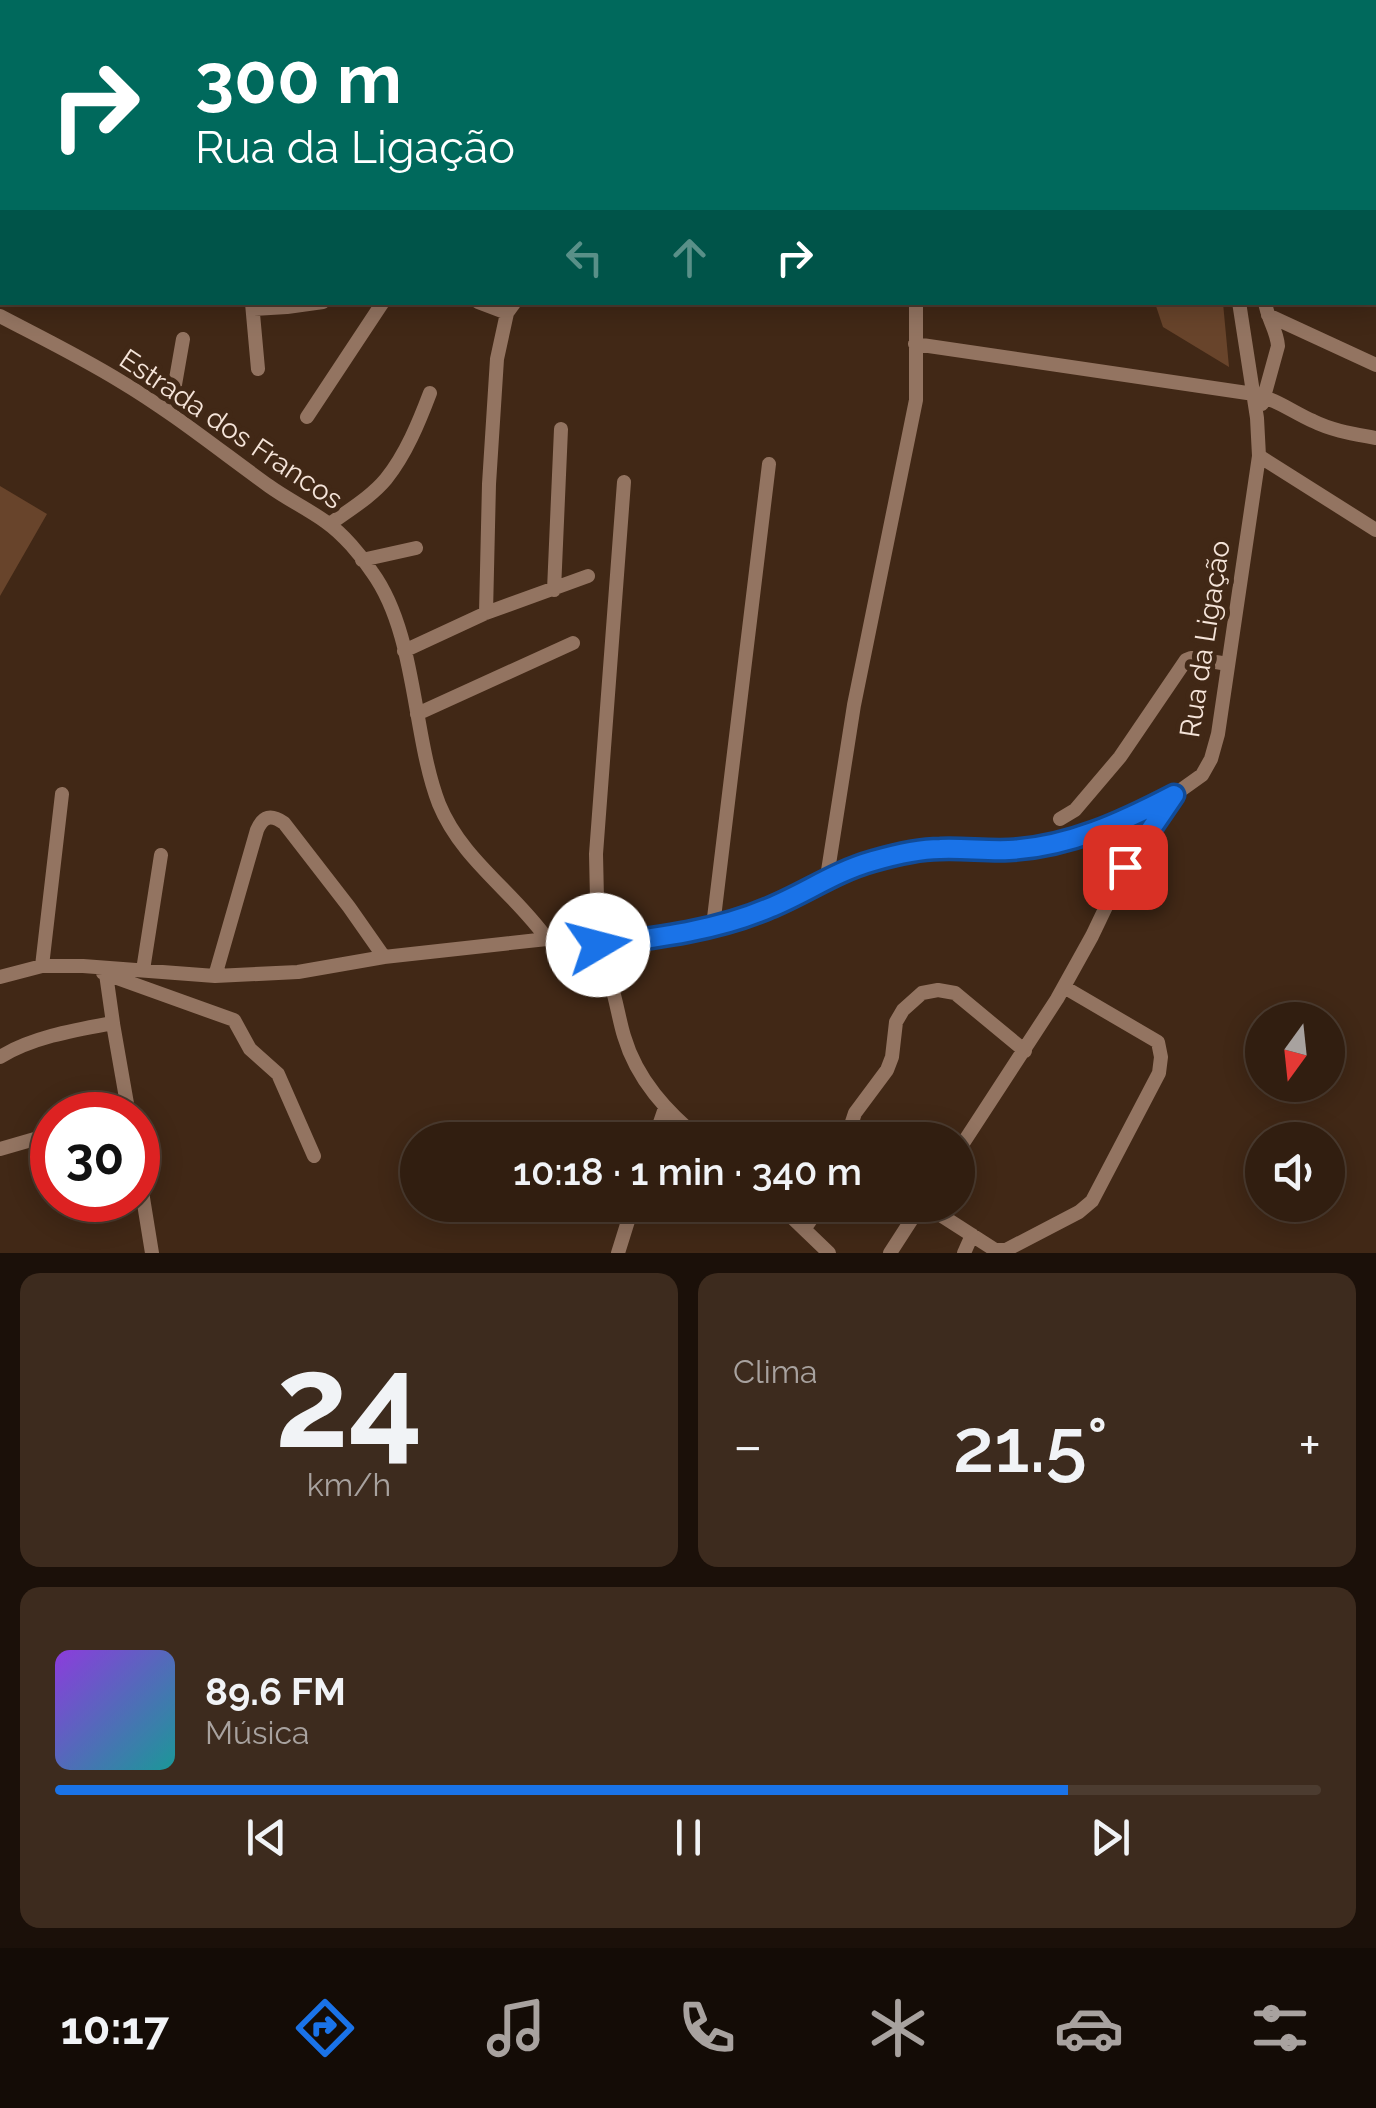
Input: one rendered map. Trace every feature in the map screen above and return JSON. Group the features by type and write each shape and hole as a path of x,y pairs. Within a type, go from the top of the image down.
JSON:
{"street":[{"path":"258,368 252,306 305,305"},
{"path":"307,417 381,305"},
{"path":"827,877 854,705 916,400 916,305"},
{"name":"Rua da Ligação","path":"1240,305 1259,395"},
{"path":"486,613 497,358 511,308"},
{"path":"1266,308 1376,365"},
{"name":"Rua da Ligação","path":"975,1125 1064,987 1125,867 1174,795 1202,775 1211,759 1260,456 1259,395 1278,346 1278,336 1266,308"},
{"name":"Estrada dos Francos","path":"0,316 170,413 274,489 330,524 373,572 404,651 440,806 474,861 528,914 547,939"},
{"path":"170,413 183,339"},
{"path":"915,344 1259,395 1314,422 1376,438"},
{"path":"330,524 386,478 419,423 430,393"},
{"path":"554,590 561,428"},
{"path":"1260,456 1376,530"},
{"path":"712,926 769,464"},
{"path":"598,945 596,854 624,482"},
{"path":"362,560 416,548"},
{"path":"404,651 486,613 588,576"},
{"path":"417,714 573,643"},
{"path":"1060,819 1075,810 1120,757 1186,660 1228,664"},
{"path":"42,966 62,794"},
{"path":"0,978 42,966 216,976 298,972 384,957 547,939 598,945 712,926 768,909 827,877 872,862 937,849 1012,850 1065,840 1118,824 1174,795"},
{"path":"216,976 257,830 268,816 284,823 384,957"},
{"path":"142,970 161,854"},
{"path":"579,944 600,958 626,1042 654,1096 681,1122"},
{"path":"83,966 234,1020 250,1050 278,1074 314,1156"},
{"path":"106,974 125,1092"},
{"path":"951,1222 994,1250 1006,1250 1079,1212 1092,1201 1159,1073 1162,1058 1158,1042 1064,987"},
{"path":"851,1122 892,1058 896,1022 922,993 954,993 1025,1050"},
{"path":"0,1057 66,1032 113,1023 112,1018"},
{"path":"660,1122 665,1108"},
{"path":"0,1149 30,1140"},
{"path":"147,1222 152,1253"},
{"path":"618,1253 628,1222"},
{"path":"798,1222 829,1253"},
{"path":"805,1228 809,1222"},
{"path":"890,1253 911,1222"},
{"path":"964,1253 972,1235"}],"shaded area":[{"path":"1156,305 1223,305 1229,367 1163,327"},
{"path":"0,486 47,514 0,596"}],"route":[{"path":"598,945 712,926 768,909 827,877 908,853 937,849 1012,850 1065,840 1118,824 1174,795 1125,867"}]}
